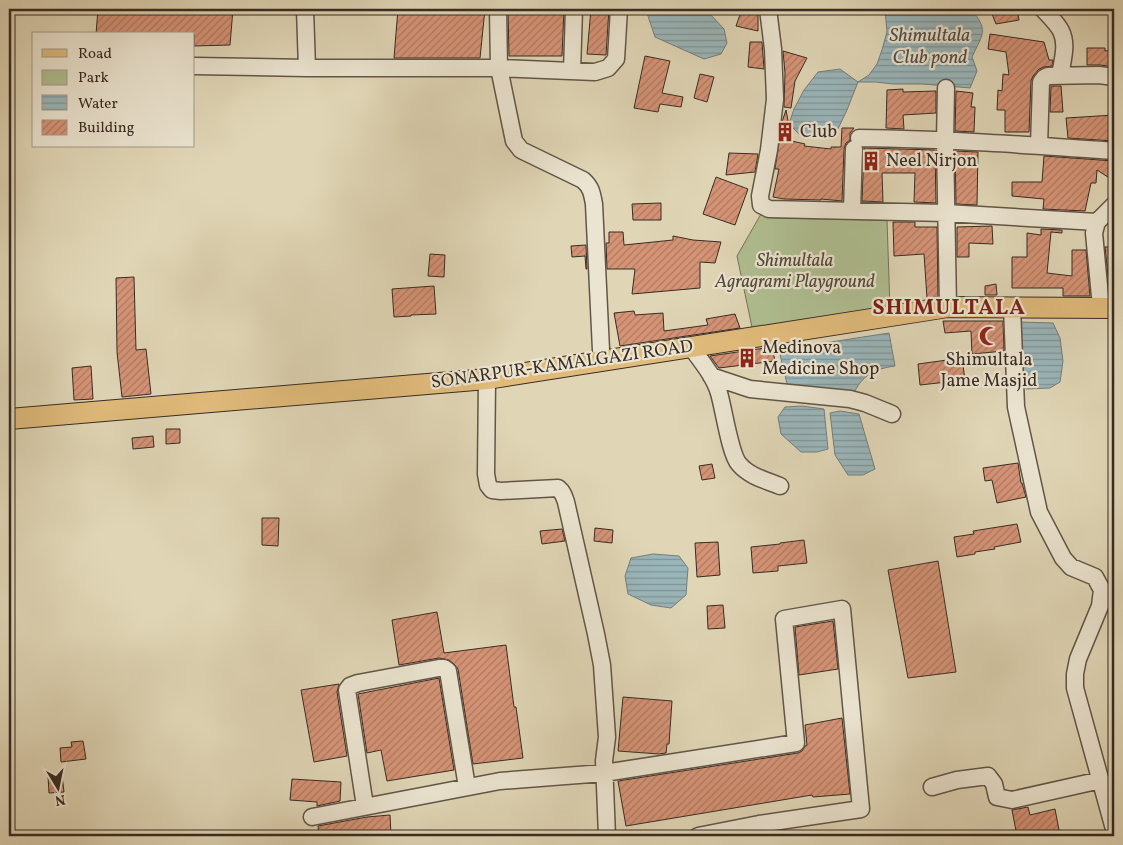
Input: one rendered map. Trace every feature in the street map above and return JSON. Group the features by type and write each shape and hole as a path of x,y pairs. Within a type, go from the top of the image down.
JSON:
{"main road":[{"name":"SONARPUR-KAMALGAZI ROAD","path":"9,419 487,380 948,307 1108,308"}],"street":[{"path":"305,9 307,68"},
{"path":"498,9 499,68 514,141 521,150 583,180 592,192 603,361"},
{"path":"572,71 574,9"},
{"path":"195,66 499,68 595,72 608,68 616,58 619,9"},
{"path":"768,9 773,50 775,99 769,150 760,196 761,205 769,209 946,213 1097,222"},
{"path":"1043,9 1060,30 1064,39 1060,76"},
{"path":"1039,146 1041,82 1044,78 1048,76 1099,75 1114,77"},
{"path":"946,88 948,307"},
{"path":"852,211 856,144 918,139 1114,151"},
{"path":"1108,308 1094,233 1097,222 1114,205"},
{"path":"1012,306 1016,407 1039,512 1063,558 1071,567 1095,577 1102,590 1100,606 1078,659 1075,688 1114,829"},
{"path":"691,347 711,376 718,391 737,462 748,473 780,486"},
{"path":"711,376 750,389 850,398 865,402 892,414"},
{"path":"487,380 486,474 488,485 492,490 501,491 558,488 566,502 602,665 607,736 604,762 607,836"},
{"path":"312,817 500,781 604,773 796,743 784,619 842,609 861,809 759,824 698,836"},
{"path":"365,806 347,690 354,684 367,681 439,668 444,668 448,671 466,787"},
{"path":"932,787 957,780 988,776 994,784 997,797 1012,800 1101,780"}],"green space":[{"name":"Shimultala Agragrami Playground","path":"761,214 775,218 887,220 890,309 753,332 737,256"}],"water":[{"path":"650,9 687,9 709,13 724,29 727,43 721,54 704,59 655,37 647,13"},
{"name":"Shimultala Club pond","path":"885,9 971,9 977,16 982,32 972,57 977,71 970,88 858,82 869,75 877,64 887,32"},
{"path":"840,69 858,82 835,135 815,132 802,137 789,124 804,90 818,72"},
{"path":"1019,322 1053,323 1060,338 1063,361 1060,382 1050,388 1026,389 1022,380"},
{"path":"889,333 895,366 870,374 860,382 853,395 788,388 779,350"},
{"path":"802,406 824,409 828,449 817,452 801,452 781,434 778,417 785,407"},
{"path":"840,411 859,414 875,469 863,475 848,475 835,455 830,413"},
{"path":"653,554 679,556 688,568 686,595 671,608 651,605 628,594 625,576 631,558"}],"building":[{"path":"98,9 233,9 230,45 195,46 195,32 96,32"},
{"path":"398,9 485,9 480,58 394,58"},
{"path":"508,9 564,9 562,56 509,56"},
{"path":"591,9 609,9 606,55 587,54"},
{"path":"742,9 758,9 758,31 736,26"},
{"path":"990,9 1017,9 1019,20 996,24"},
{"path":"990,34 1044,42 1049,60 1053,60 1052,66 1039,69 1031,81 1029,132 1005,132 1005,110 997,110 998,90 1002,91 1003,74 1009,75 1006,52 988,49"},
{"path":"750,42 762,42 764,69 748,67"},
{"path":"1087,48 1105,48 1105,51 1114,50 1114,67 1087,65"},
{"path":"783,51 807,58 795,81 791,108 784,107 785,73"},
{"path":"645,56 670,61 662,93 683,97 681,107 660,104 658,112 634,108"},
{"path":"700,74 714,77 707,102 694,98"},
{"path":"1051,86 1061,86 1063,112 1050,112"},
{"path":"903,89 903,92 936,91 936,113 903,115 904,129 886,128 887,90"},
{"path":"956,91 973,93 971,107 975,107 974,132 955,131"},
{"path":"786,110 792,141 805,144 804,146 831,149 831,147 841,147 842,128 854,128 850,133 850,140 846,143 844,149 842,201 773,197 779,169 775,169 782,122"},
{"path":"1114,115 1114,141 1068,138 1066,118"},
{"path":"864,148 935,150 936,203 914,202 915,173 882,173 883,202 862,201"},
{"path":"955,151 978,152 977,205 956,204"},
{"path":"729,153 758,154 755,172 726,175"},
{"path":"1044,156 1114,161 1114,181 1097,170 1096,183 1091,183 1085,211 1043,209 1044,199 1012,196 1012,182 1042,182"},
{"path":"716,177 748,189 735,225 703,214"},
{"path":"661,203 661,220 633,220 632,204"},
{"path":"893,222 915,222 915,227 937,227 938,297 927,298 924,254 894,256"},
{"path":"992,226 993,244 969,243 969,257 957,257 957,227"},
{"path":"1041,229 1062,230 1062,233 1051,232 1047,273 1072,276 1072,250 1086,250 1090,296 1063,296 1063,288 1012,288 1012,257 1027,257 1027,233 1041,235"},
{"path":"609,232 623,232 624,245 673,240 673,236 721,242 715,263 700,262 700,288 632,294 635,269 607,269 606,243 609,243"},
{"path":"586,245 587,269 585,256 572,257 571,246"},
{"path":"1105,247 1114,247 1114,296 1110,296"},
{"path":"430,254 445,255 444,277 428,276"},
{"path":"134,277 136,350 146,349 151,394 122,397 117,352 116,278"},
{"path":"996,284 997,295 985,295 985,286"},
{"path":"434,286 436,314 394,317 392,289"},
{"path":"634,311 635,315 663,313 664,331 708,325 706,319 735,314 740,328 620,346 614,313"},
{"name":"Shimultala Jame Masjid","path":"943,321 1003,321 1004,351 972,354 971,331 945,333"},
{"path":"772,347 775,361 719,368 710,356"},
{"path":"962,358 965,380 920,385 918,364"},
{"path":"91,366 93,399 74,400 72,368"},
{"path":"166,429 180,429 180,443 166,444"},
{"path":"153,436 154,447 133,449 132,438"},
{"path":"1018,463 1021,483 1026,497 997,503 992,480 985,481 983,468"},
{"path":"712,464 715,478 702,480 699,466"},
{"path":"262,518 279,518 278,546 262,545"},
{"path":"1017,524 1021,542 957,557 954,537 974,534 973,531"},
{"path":"595,528 613,530 612,543 594,541"},
{"path":"562,529 565,541 542,544 540,531"},
{"path":"804,540 807,563 778,566 778,571 753,573 751,547"},
{"path":"718,542 720,575 697,577 695,543"},
{"path":"938,561 956,672 908,678 888,570"},
{"path":"723,605 725,628 708,629 707,606"},
{"path":"437,612 444,653 506,645 523,758 473,764 458,669 449,660 439,658 399,665 392,620"},
{"path":"833,621 838,669 799,675 795,627"},
{"path":"439,678 454,770 387,781 381,750 367,753 358,694"},
{"path":"339,684 337,692 347,756 314,762 301,690"},
{"path":"623,697 672,701 669,744 667,744 666,753 618,751"},
{"path":"842,718 850,794 813,797 812,795 626,826 618,781 798,753 807,745 805,725"},
{"path":"83,741 86,759 61,762 60,748 72,747 71,742"},
{"path":"62,775 64,792 49,793 48,776"},
{"path":"292,779 341,782 340,801 317,806 317,802 290,800"},
{"path":"1028,807 1030,815 1055,809 1059,830 1017,836 1012,810"},
{"path":"390,815 391,834 380,836 319,836 318,826"}],"place":[{"name":"Club","path":"785,132"},
{"name":"Neel Nirjon","path":"871,161"},
{"name":"Shimultala Jame Masjid","path":"989,336"},
{"name":"Medinova Medicine Shop","path":"747,358"}],"district":[{"name":"SHIMULTALA","path":"949,308"}]}
